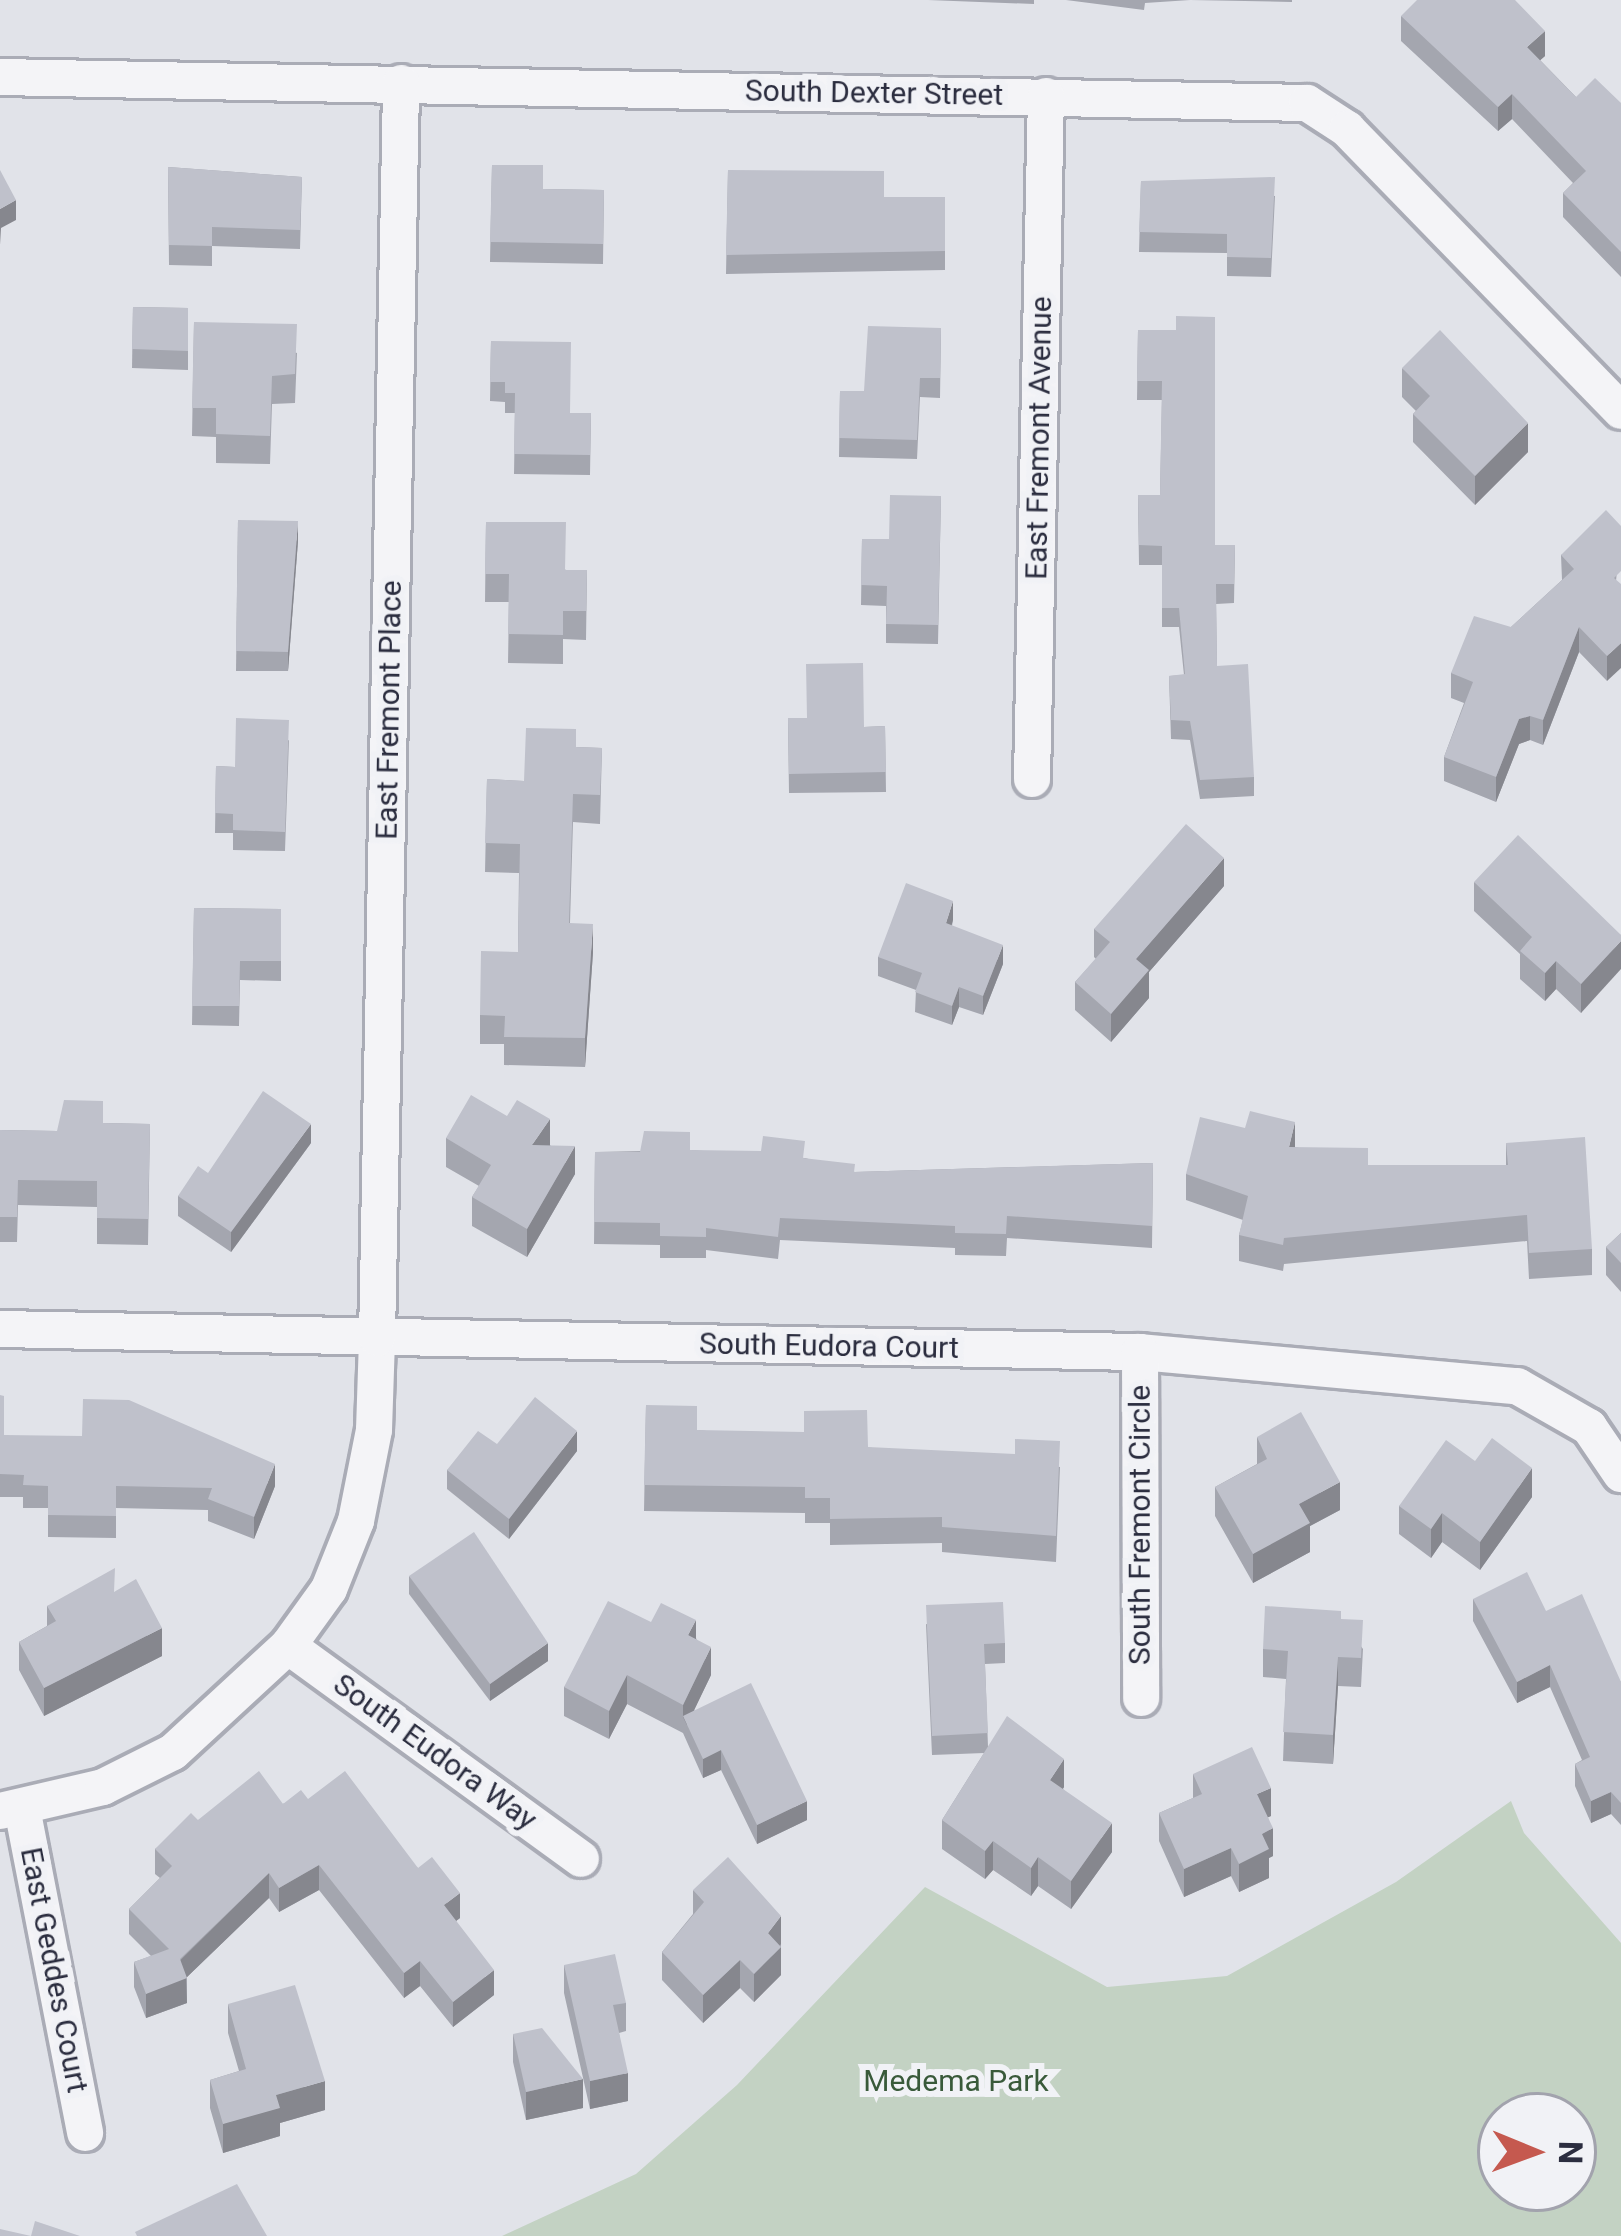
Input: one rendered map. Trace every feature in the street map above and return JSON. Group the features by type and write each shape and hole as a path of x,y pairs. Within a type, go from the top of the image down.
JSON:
{"street":[{"name":"South Dexter Street","path":"0,77 1306,103 1347,129 1621,411"},
{"name":"East Fremont Place","path":"376,1338 401,83"},
{"name":"East Fremont Avenue","path":"1032,779 1046,96"},
{"name":"South Eudora Court","path":"0,1329 1140,1352 1517,1386 1588,1427 1621,1474"},
{"path":"11,1809 103,1787 173,1752 288,1646 329,1588 356,1521 374,1430 376,1338"},
{"name":"South Fremont Circle","path":"1140,1352 1141,1698"},
{"name":"South Eudora Way","path":"288,1646 581,1859"},
{"name":"East Geddes Court","path":"11,1809 86,2133"}],"green space":[{"name":"Medema Park","path":"1511,1801 1524,1833 1621,1943 1621,2236 502,2236 636,2174 737,2085 925,1887 1107,1987 1227,1976 1396,1882"}],"building":[{"path":"1417,0 1515,0 1545,31 1527,47 1576,97 1595,78 1621,103 1621,252 1563,193 1586,171 1512,94 1498,107 1401,16"},
{"path":"492,165 543,165 543,189 604,190 603,244 490,242"},
{"path":"168,167 302,177 300,230 212,227 212,246 169,245"},
{"path":"0,170 16,200 0,209"},
{"path":"728,170 884,171 884,197 945,197 945,251 726,255"},
{"path":"1275,177 1271,258 1227,257 1227,234 1139,232 1141,181"},
{"path":"133,307 188,308 188,351 132,349"},
{"path":"1176,316 1215,317 1215,545 1235,545 1234,584 1216,584 1217,666 1248,664 1254,777 1200,780 1190,721 1171,720 1169,676 1185,674 1179,608 1162,608 1162,546 1139,545 1138,495 1160,495 1162,381 1137,381 1138,330 1176,330"},
{"path":"194,322 297,324 295,374 272,376 270,436 216,434 216,408 192,408"},
{"path":"868,326 941,328 940,378 920,378 917,440 839,438 840,391 864,391"},
{"path":"1440,330 1528,423 1475,476 1413,414 1430,396 1402,368"},
{"path":"491,341 571,342 570,413 591,413 590,455 514,454 515,393 505,393 505,382 490,382"},
{"path":"890,495 941,496 938,625 886,624 887,586 861,585 862,539 889,539"},
{"path":"1606,510 1621,526 1621,571 1614,578 1621,584 1621,643 1607,656 1579,627 1543,720 1519,719 1496,777 1444,757 1473,682 1451,673 1474,616 1511,627 1574,569 1561,555"},
{"path":"238,520 298,521 288,652 236,651"},
{"path":"486,522 566,522 565,570 587,570 586,611 563,611 563,635 508,634 509,574 485,574"},
{"path":"863,663 864,727 885,726 886,772 789,774 788,718 807,718 806,664"},
{"path":"236,718 289,720 285,832 233,830 233,814 215,813 216,766 235,767"},
{"path":"526,728 576,729 576,747 602,748 600,795 573,794 569,923 593,924 585,1038 504,1037 505,1016 480,1015 481,951 518,952 520,844 485,843 487,779 524,781"},
{"path":"1186,824 1224,858 1136,959 1149,970 1111,1014 1075,982 1110,942 1094,929"},
{"path":"1518,835 1621,935 1621,941 1581,984 1556,961 1545,973 1520,951 1532,937 1474,882"},
{"path":"906,883 953,901 946,923 1003,945 983,996 959,987 952,1006 915,992 922,973 878,957"},
{"path":"194,908 281,909 281,961 240,961 239,1006 192,1006"},
{"path":"263,1091 311,1124 231,1232 178,1196 198,1166 208,1173"},
{"path":"471,1095 507,1116 517,1100 550,1119 532,1145 575,1146 527,1229 472,1197 491,1165 446,1138"},
{"path":"64,1100 103,1101 103,1123 150,1124 148,1219 97,1218 97,1181 18,1180 17,1217 0,1217 0,1130 57,1131"},
{"path":"1250,1111 1295,1122 1289,1147 1368,1148 1368,1165 1508,1165 1506,1143 1585,1137 1592,1249 1529,1253 1527,1215 1284,1238 1283,1245 1239,1235 1248,1196 1186,1174 1200,1117 1245,1128"},
{"path":"644,1131 690,1132 690,1150 761,1151 763,1136 805,1141 803,1158 855,1164 854,1172 1153,1163 1152,1226 1007,1216 1006,1234 955,1233 955,1226 780,1218 778,1237 706,1228 706,1237 660,1236 660,1223 594,1222 595,1152 640,1152"},
{"path":"1621,1233 1621,1263 1606,1247"},
{"path":"0,1395 4,1396 4,1435 82,1436 83,1399 129,1400 275,1464 254,1517 208,1499 212,1488 116,1486 116,1516 48,1515 48,1486 23,1485 24,1475 0,1474"},
{"path":"535,1397 577,1431 509,1519 447,1470 478,1431 497,1444"},
{"path":"646,1405 697,1406 697,1430 804,1432 804,1411 867,1410 868,1447 1015,1454 1015,1439 1060,1441 1056,1536 942,1527 942,1517 830,1519 830,1498 805,1498 805,1487 644,1485"},
{"path":"1301,1412 1340,1482 1299,1504 1310,1523 1253,1554 1215,1487 1267,1459 1257,1437"},
{"path":"1492,1438 1532,1468 1480,1542 1442,1513 1431,1529 1399,1506 1446,1440 1475,1461"},
{"path":"474,1532 548,1643 490,1684 409,1576"},
{"path":"115,1568 114,1592 136,1579 162,1628 44,1688 19,1642 56,1621 47,1606"},
{"path":"1527,1572 1546,1611 1582,1594 1621,1682 1621,1803 1611,1792 1591,1801 1575,1764 1590,1757 1550,1665 1517,1682 1473,1599"},
{"path":"608,1601 651,1622 661,1603 696,1620 688,1635 711,1647 683,1705 627,1675 609,1711 564,1687"},
{"path":"1003,1602 1005,1643 984,1644 988,1733 932,1736 926,1605"},
{"path":"1265,1606 1341,1611 1341,1619 1363,1620 1361,1658 1338,1657 1333,1735 1283,1732 1288,1651 1263,1649"},
{"path":"751,1683 807,1801 757,1825 721,1750 703,1759 683,1716"},
{"path":"1007,1716 1064,1759 1050,1780 1112,1823 1071,1881 1038,1857 1031,1868 993,1841 985,1851 942,1820"},
{"path":"1252,1747 1271,1788 1257,1794 1273,1828 1262,1834 1269,1849 1239,1864 1231,1848 1184,1869 1159,1813 1202,1794 1193,1774"},
{"path":"259,1771 283,1804 301,1790 308,1799 345,1771 418,1868 432,1857 460,1893 444,1905 494,1970 453,2002 420,1961 404,1973 319,1865 279,1888 269,1873 180,1959 187,1978 146,1994 134,1962 169,1949 129,1909 172,1866 155,1849 191,1813 198,1820"},
{"path":"728,1857 781,1916 768,1933 781,1947 754,1974 740,1960 703,1995 662,1952 704,1902 693,1890"},
{"path":"615,1954 626,2003 613,2005 628,2073 590,2081 564,1965"},
{"path":"295,1985 325,2081 276,2095 280,2108 223,2124 210,2080 246,2069 228,2004"},
{"path":"542,2028 583,2079 526,2092 513,2034"},
{"path":"237,2184 267,2236 137,2236 135,2232"},
{"path":"35,2221 80,2236 31,2236"},
{"path":"0,2229 31,2236 0,2236"}]}
